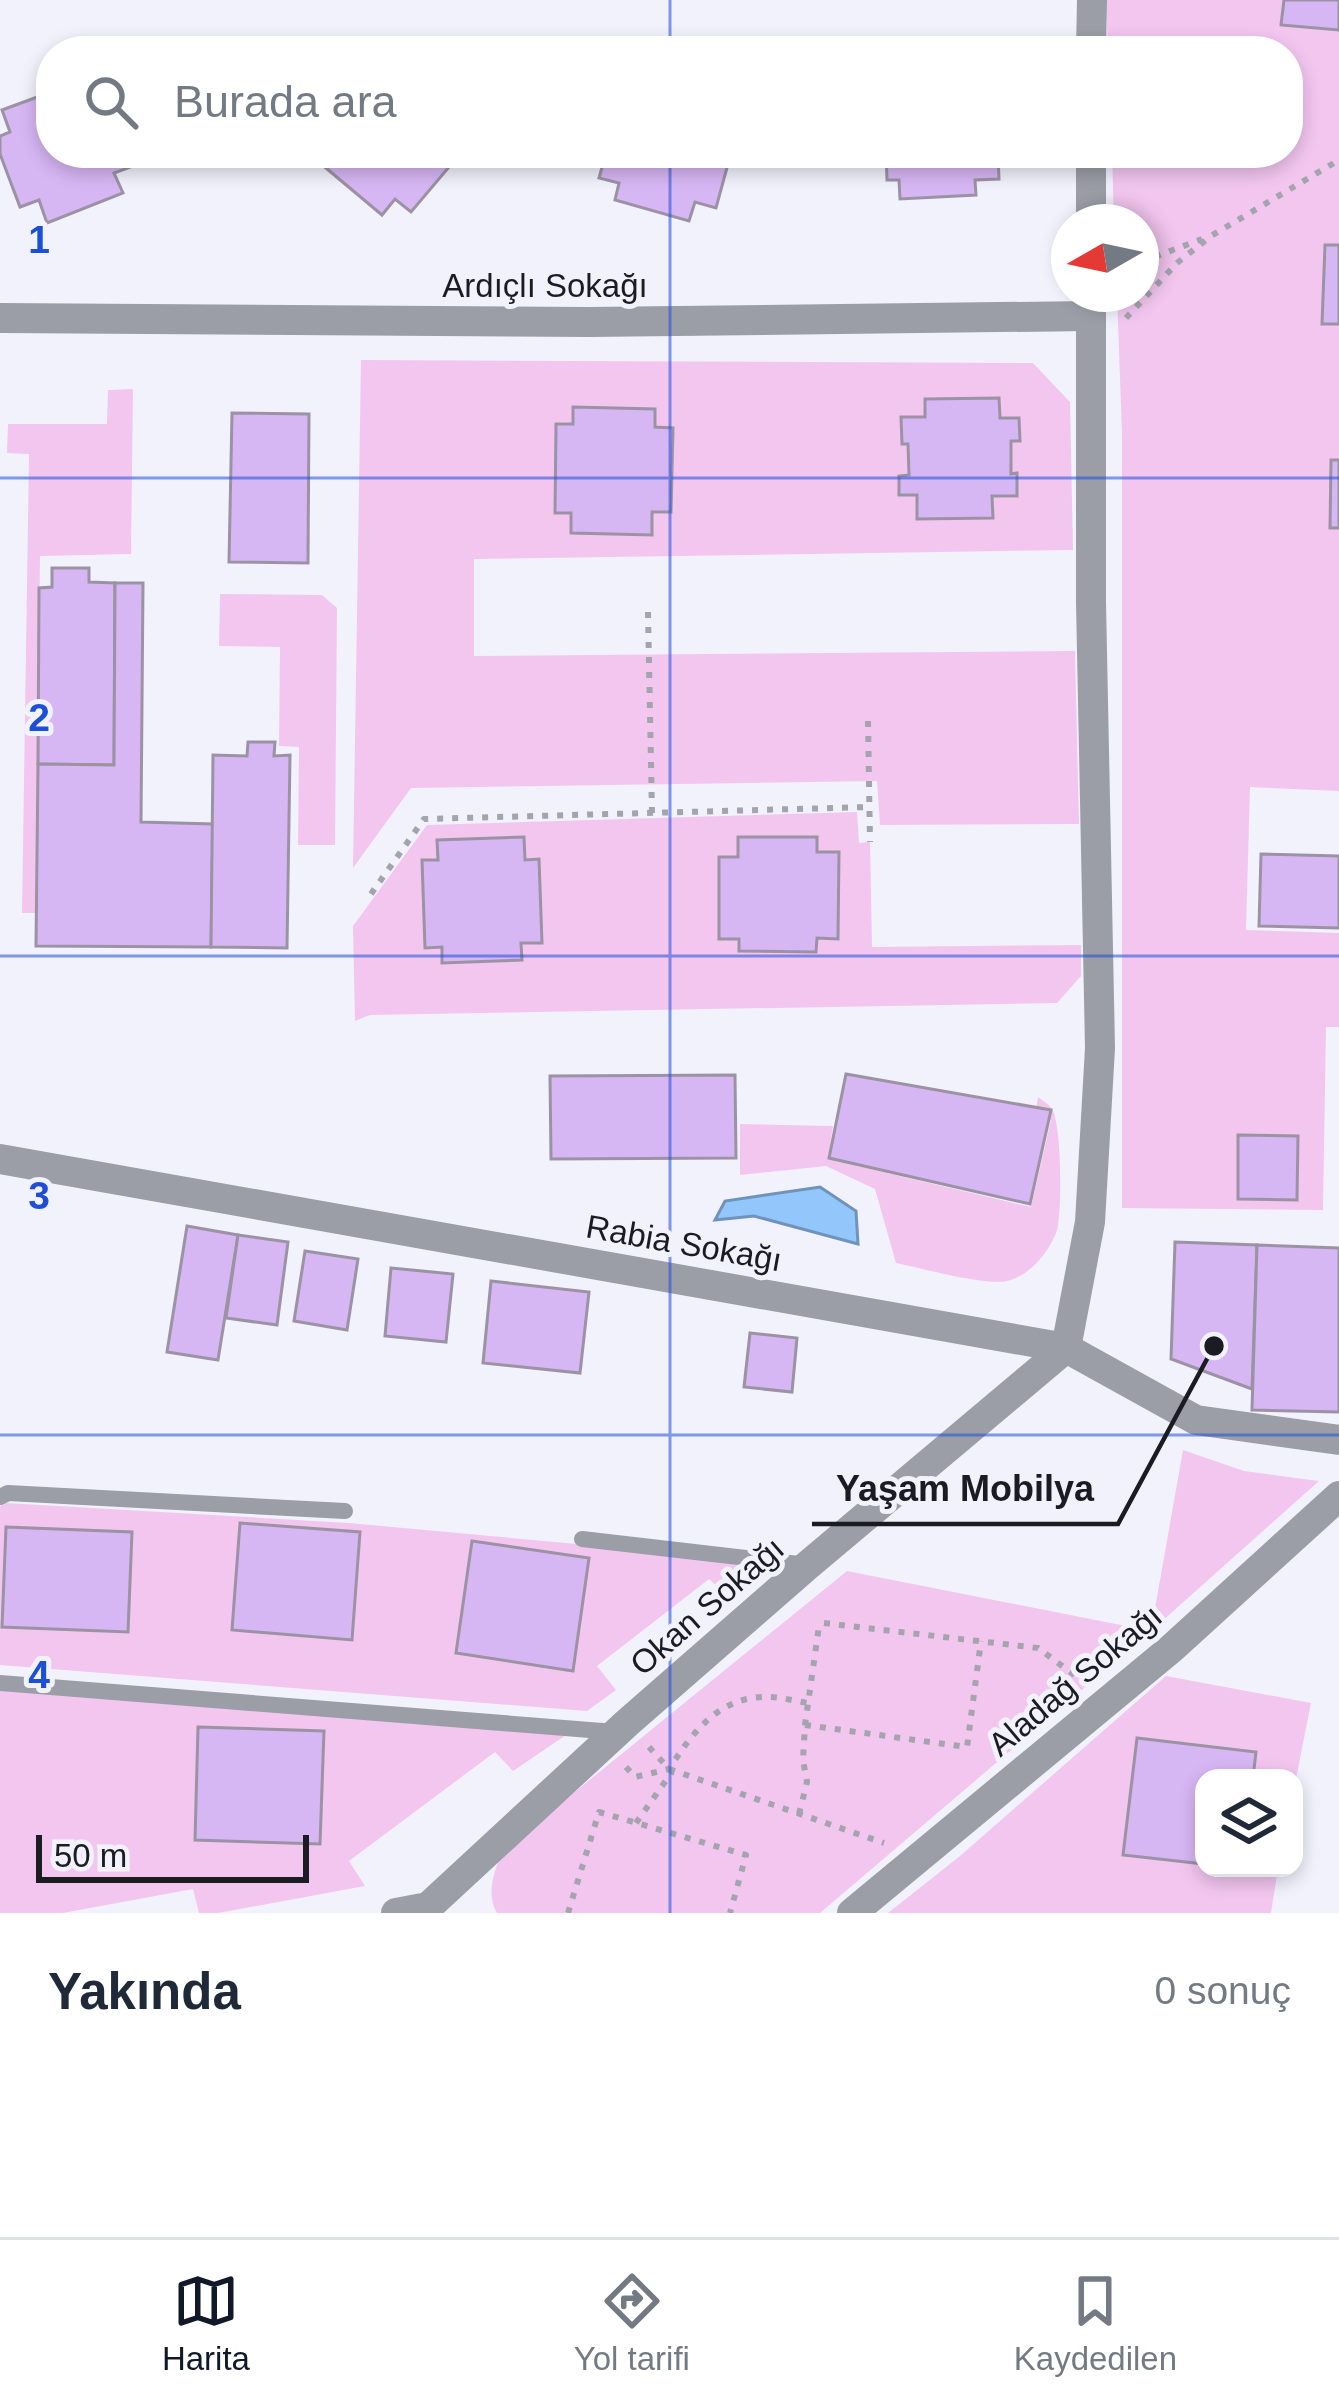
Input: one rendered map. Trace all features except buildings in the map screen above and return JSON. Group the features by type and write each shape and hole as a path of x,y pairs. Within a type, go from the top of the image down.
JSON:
{"street":[{"path":"1091,36 1092,0"},
{"path":"1091,168 1091,204"},
{"name":"Ardıçlı Sokağı","path":"0,318 589,322 1051,306"},
{"path":"1066,1348 1090,1222 1100,1048 1091,625 1091,312"},
{"name":"Rabia Sokağı","path":"0,1160 1066,1348 1196,1420 1339,1440"},
{"name":"Okan Sokağı","path":"396,1913 433,1910 617,1732 1066,1348"},
{"name":"Aladağ Sokağı","path":"852,1913 1172,1648 1339,1496"}],"lane":[{"path":"0,1496 345,1511"},
{"path":"582,1539 808,1565"},
{"path":"0,1683 617,1732"}],"path":[{"path":"1090,356 1177,263 1211,236 1339,160"},
{"path":"1159,255 1211,236"},
{"path":"648,613 652,813"},
{"path":"868,721 870,842"},
{"path":"370,894 424,820 869,807"},
{"path":"799,1814 807,1782 805,1725 821,1624 1038,1648 1076,1673 1102,1706"},
{"path":"805,1725 967,1747 981,1641"},
{"path":"808,1703 769,1697 737,1701 694,1730 669,1769 921,1856"},
{"path":"636,1823 674,1771"},
{"path":"573,1912 599,1812 746,1856 730,1913"}],"shaded area":[{"path":"1106,0 1284,0 1282,25 1339,30 1339,791 1250,787 1246,930 1339,933 1339,1027 1326,1027 1323,1210 1122,1208 1122,435 1118,312 1159,312 1159,204 1113,204 1112,168 1303,168 1303,36 1107,36"},
{"path":"361,360 1033,363 1070,402 1073,550 474,559 474,656 1075,651 1079,824 880,825 877,781 411,788 353,868"},
{"path":"133,389 131,554 40,556 36,913 22,913 29,454 7,453 8,424 107,424 108,390"},
{"path":"220,594 322,595 337,608 335,845 298,845 299,747 279,746 280,647 219,646"},
{"path":"857,812 859,843 870,842 872,947 1081,945 1081,976 1057,1003 370,1015 355,1021 353,926 427,825"},
{"path":"1038,1097 1052,1109 1058,1132 1057,1230 1038,1262 1007,1281 969,1279 896,1263 875,1189 826,1166 740,1175 740,1124 833,1126 828,1159 1031,1207 1051,1120 1035,1116"},
{"path":"1183,1450 1244,1471 1319,1481 1151,1631"},
{"path":"0,1506 349,1523 577,1544 739,1564 749,1579 726,1595 709,1579 597,1666 616,1690 587,1711 0,1665"},
{"path":"847,1571 1151,1631 820,1913 497,1913 493,1905 492,1882 502,1851"},
{"path":"1166,1676 1311,1703 1298,1769 1195,1769 1195,1877 1277,1877 1271,1913 888,1913"},
{"path":"0,1683 575,1729 513,1771 495,1752 349,1861 365,1886 218,1913 199,1913 193,1889 63,1913 0,1913"}],"water":[{"path":"820,1187 856,1211 858,1244 754,1216 715,1220 725,1201"}],"place":[{"name":"Yaşam Mobilya","path":"1214,1346"}]}
